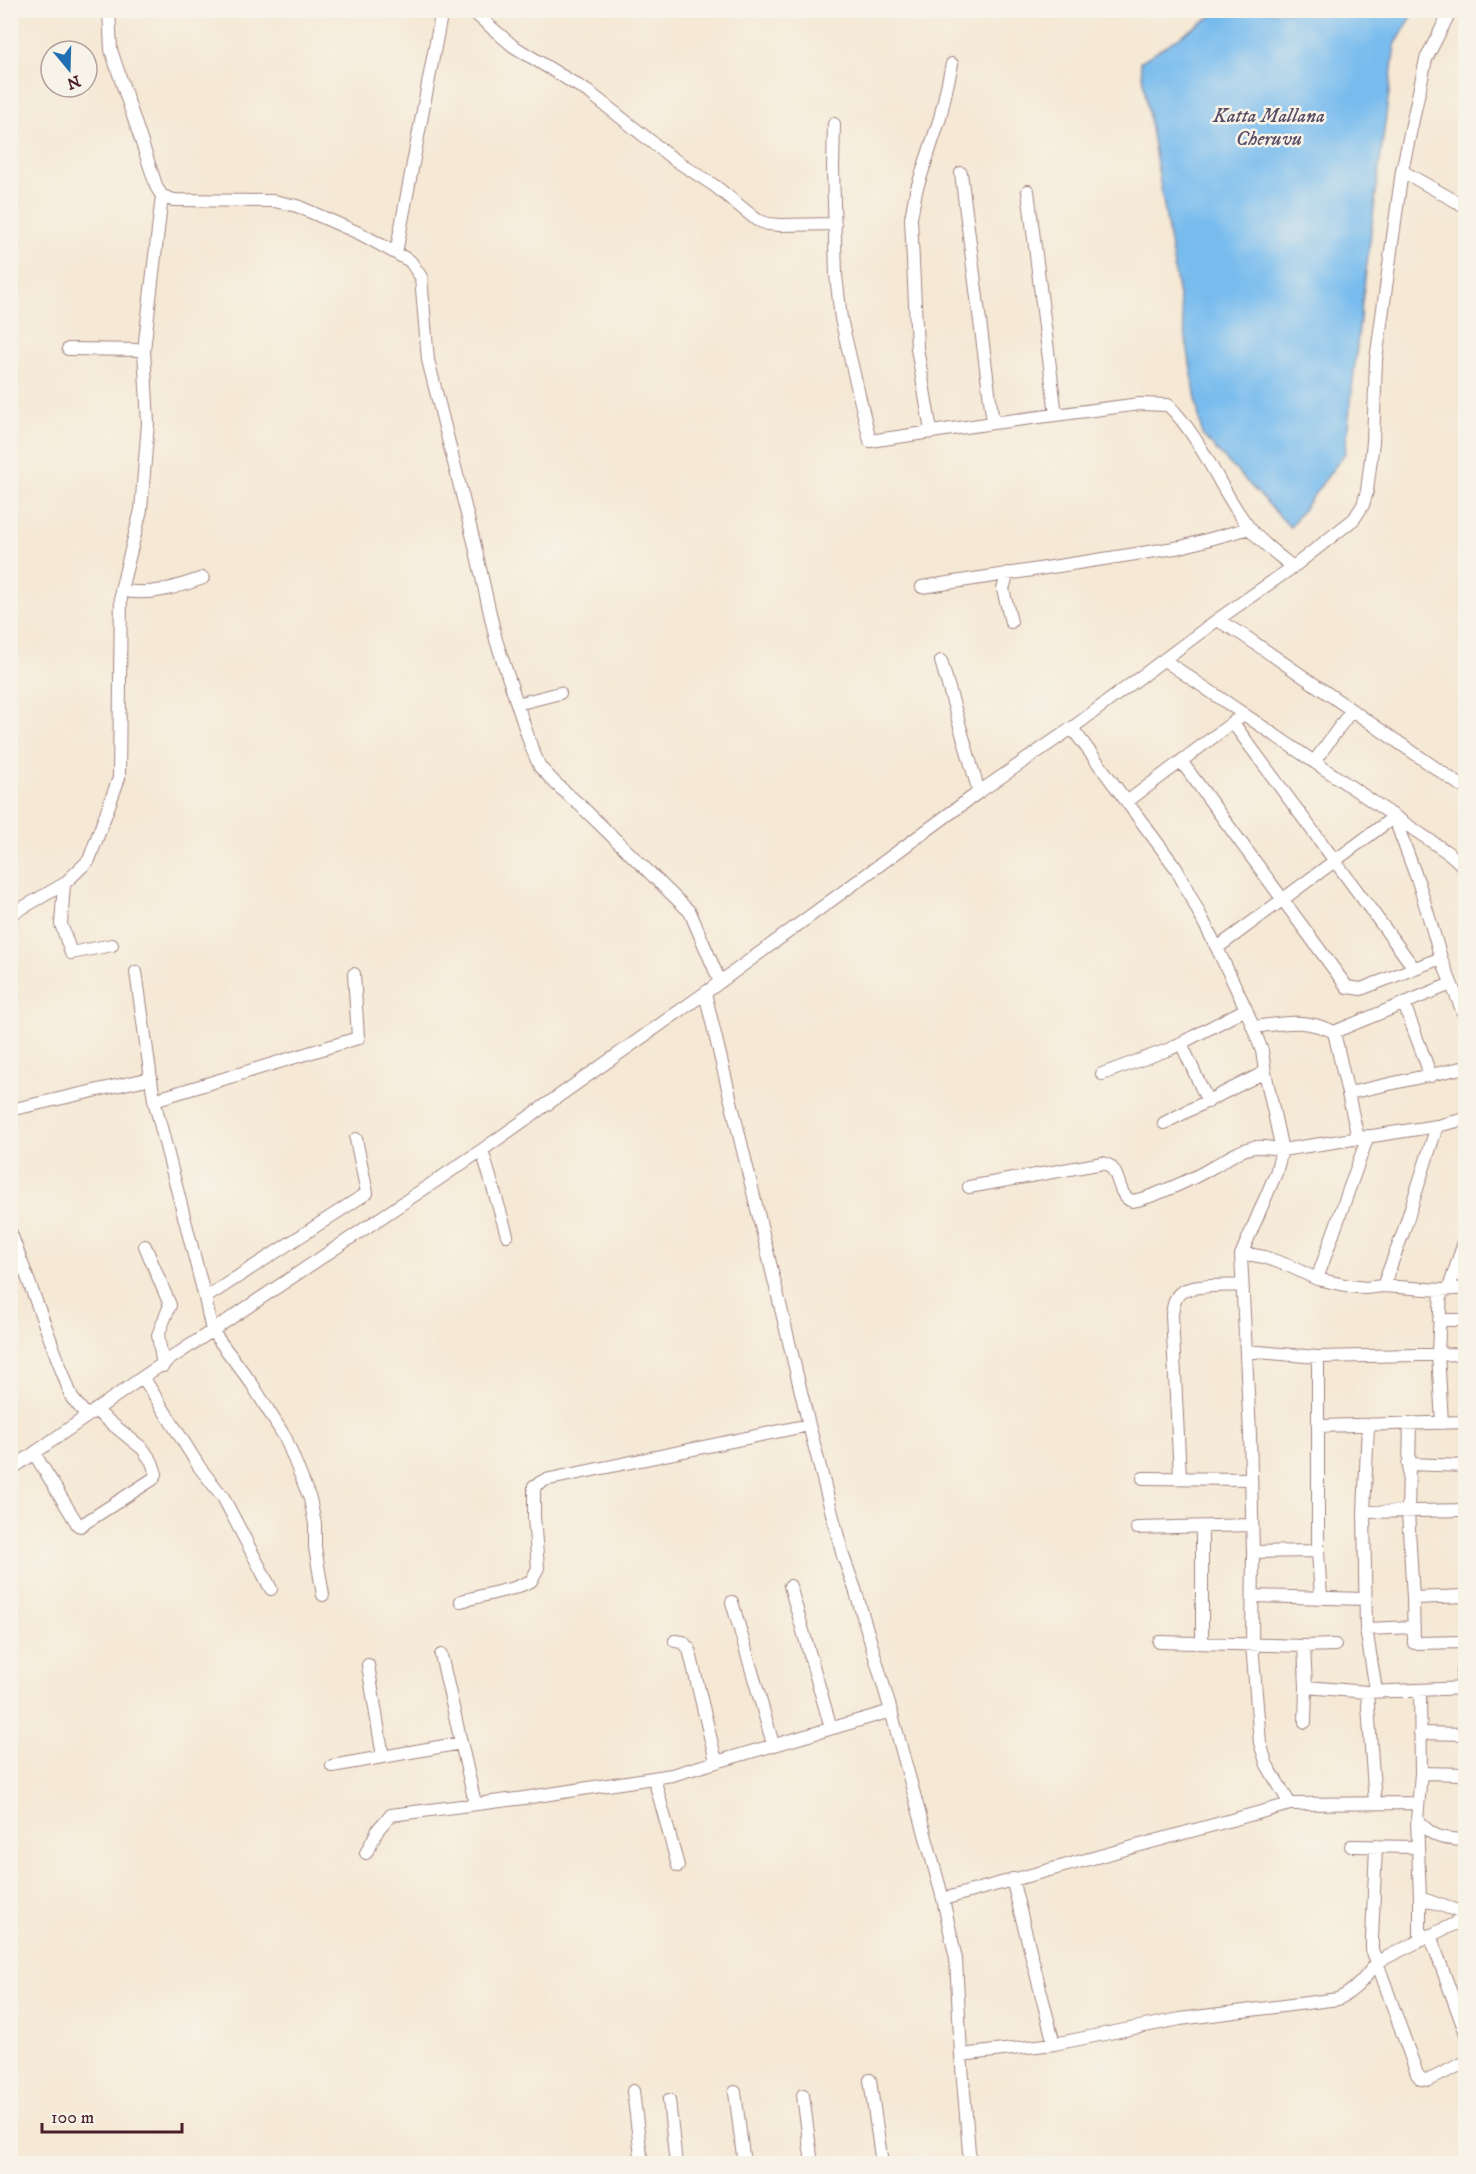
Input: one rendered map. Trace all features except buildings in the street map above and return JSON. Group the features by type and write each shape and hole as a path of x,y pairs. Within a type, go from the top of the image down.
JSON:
{"street":[{"path":"10,915 64,884 89,860 118,778 121,590 141,510 148,423 144,350 162,196 157,188 111,50 109,10"},
{"path":"396,253 442,10"},
{"path":"471,10 513,46 590,93 672,158 715,186 757,220 780,225 835,224"},
{"path":"10,1470 143,1377 482,1150 705,993 979,792 1072,728 1217,620 1293,567 1354,519 1363,505 1367,491 1373,441 1376,360 1402,171 1426,59 1451,10"},
{"path":"930,431 917,348 911,218 916,191 940,118 952,64"},
{"path":"834,124 836,275 841,319 870,441 1140,404 1168,405 1177,414 1206,456 1250,528 1269,548 1293,567"},
{"path":"1402,171 1466,207"},
{"path":"961,173 993,423"},
{"path":"1028,191 1056,415"},
{"path":"162,196 174,200 286,202 315,213 396,253 415,266 421,277 428,360 496,640 540,767 690,912 720,982"},
{"path":"68,350 144,350"},
{"path":"922,587 1181,547 1250,528"},
{"path":"1008,573 1003,589 1011,622"},
{"path":"121,590 137,594 172,588 203,578"},
{"path":"1217,620 1243,634 1466,789"},
{"path":"1164,660 1209,689 1238,718 1334,860 1414,968"},
{"path":"941,661 979,792"},
{"path":"517,704 560,693"},
{"path":"1314,762 1351,711"},
{"path":"1128,801 1238,718"},
{"path":"1238,718 1314,762 1450,854 1465,871"},
{"path":"1072,728 1176,868 1246,1009 1262,1051 1282,1150 1276,1173 1241,1255 1253,1552 1252,1644 1260,1743 1267,1765 1290,1804"},
{"path":"1181,761 1347,987 1361,989 1441,958"},
{"path":"1216,948 1394,817"},
{"path":"1394,817 1419,884 1450,984 1466,1020"},
{"path":"64,884 61,924 71,953 112,945"},
{"path":"136,972 154,1100 212,1331 252,1384 286,1439 310,1499 323,1595"},
{"path":"154,1100 358,1038 354,974"},
{"path":"1254,1027 1307,1022 1334,1032 1450,984"},
{"path":"705,993 809,1425 843,1556 891,1711 943,1899 956,1959 970,2163"},
{"path":"1404,1004 1431,1076"},
{"path":"1102,1074 1144,1060 1246,1009"},
{"path":"1317,1279 1363,1137 1334,1032"},
{"path":"1181,1043 1208,1102"},
{"path":"1349,1093 1466,1067"},
{"path":"1164,1123 1265,1072"},
{"path":"10,1110 151,1078"},
{"path":"969,1187 1103,1163 1109,1164 1113,1169 1124,1196 1132,1201 1201,1173 1250,1148 1260,1146 1282,1150 1437,1126 1466,1119"},
{"path":"1383,1286 1403,1233 1437,1126"},
{"path":"205,1298 367,1193 356,1139"},
{"path":"482,1150 507,1235"},
{"path":"10,1231 72,1398 148,1455 156,1474 153,1479 82,1525 78,1525 34,1453"},
{"path":"1442,1423 1438,1353 1439,1320 1445,1289 1466,1236"},
{"path":"145,1246 170,1305 158,1335 163,1365"},
{"path":"1241,1255 1253,1255 1287,1265 1317,1279 1350,1286 1466,1288"},
{"path":"1180,1477 1172,1315 1176,1297 1181,1291 1190,1288 1242,1285"},
{"path":"1439,1320 1466,1320"},
{"path":"1246,1351 1317,1357 1466,1354"},
{"path":"1317,1357 1318,1551 1321,1598"},
{"path":"143,1377 200,1468 223,1497 271,1589"},
{"path":"1318,1426 1466,1422"},
{"path":"1410,1423 1408,1512 1414,1643 1466,1642"},
{"path":"461,1601 514,1588 531,1581 538,1568 534,1486 545,1480 809,1425"},
{"path":"1368,1426 1364,1512 1366,1629 1372,1691 1375,1803"},
{"path":"1408,1464 1466,1466"},
{"path":"1143,1478 1250,1479"},
{"path":"1364,1512 1466,1510"},
{"path":"1137,1528 1252,1525"},
{"path":"1202,1527 1202,1642"},
{"path":"1253,1552 1318,1551"},
{"path":"790,1586 831,1728"},
{"path":"1253,1596 1366,1599"},
{"path":"1413,1598 1466,1596"},
{"path":"732,1602 773,1744"},
{"path":"1366,1629 1414,1628"},
{"path":"675,1641 683,1642 690,1648 716,1761"},
{"path":"1159,1642 1335,1646"},
{"path":"1304,1646 1305,1722"},
{"path":"1306,1687 1372,1691 1463,1688 1466,1648"},
{"path":"441,1655 475,1803"},
{"path":"368,1665 382,1757"},
{"path":"1420,1690 1421,1773 1417,1820 1420,1898 1425,1937 1466,2034"},
{"path":"366,1853 379,1828 391,1815 524,1798 672,1775 891,1711"},
{"path":"1420,1733 1466,1734"},
{"path":"332,1766 461,1743"},
{"path":"1421,1773 1466,1774"},
{"path":"654,1778 678,1866"},
{"path":"943,1899 1290,1804 1418,1803"},
{"path":"1417,1820 1429,1832 1440,1838 1466,1840"},
{"path":"1351,1845 1418,1847"},
{"path":"1376,1846 1372,1940 1377,1962 1417,2074 1421,2079 1429,2080 1466,2062"},
{"path":"1012,1879 1054,2044"},
{"path":"1420,1898 1466,1916"},
{"path":"961,2055 1054,2044 1180,2019 1338,1999 1348,1994 1377,1962 1466,1916"},
{"path":"870,2080 882,2163"},
{"path":"633,2091 642,2163"},
{"path":"735,2092 744,2163"},
{"path":"803,2095 812,2163"},
{"path":"669,2100 676,2163"}],"water":[{"name":"Katta Mallana Cheruvu","path":"1220,11 1415,11 1395,45 1345,453 1290,527 1202,435 1140,62"}]}
